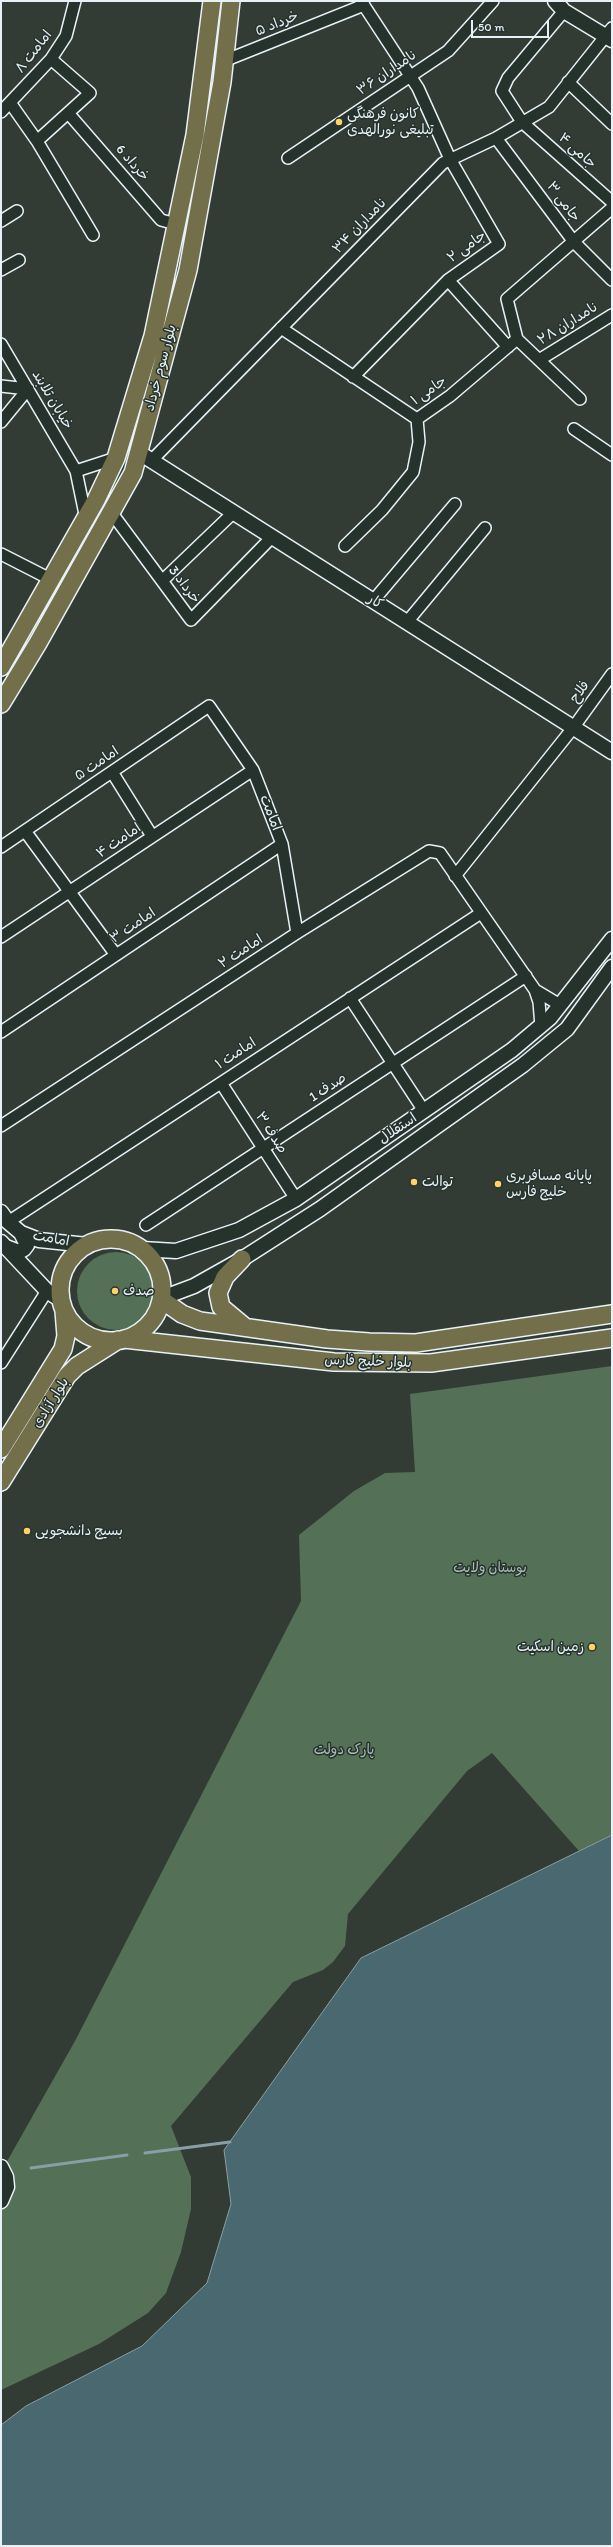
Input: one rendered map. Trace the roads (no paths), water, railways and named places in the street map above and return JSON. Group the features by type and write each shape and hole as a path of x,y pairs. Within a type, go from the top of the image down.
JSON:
{"main road":[{"path":"212,1 231,4"},
{"name":"بلوار سوم خرداد","path":"1,667 86,519 116,458 153,336 198,121 212,1"},
{"name":"بلوار سوم خرداد","path":"1,704 133,473 145,456 188,270 224,61 231,4"},
{"path":"110,1238 132,1243 142,1249 155,1263 160,1274 162,1299 157,1313 148,1325 137,1334 121,1340 100,1340 84,1333 71,1322 57,1299 68,1262 87,1245 110,1238"},
{"path":"242,1259 221,1285 219,1300 228,1314 247,1328"},
{"name":"بلوار آزادی","path":"1,1449 63,1349 66,1336 57,1299"},
{"name":"بلوار خلیج فارس","path":"162,1299 182,1314 200,1321 327,1339 416,1343 612,1314"},
{"name":"بلوار خلیج فارس","path":"121,1340 334,1362 431,1363 612,1338"},
{"name":"بلوار آزادی","path":"1,1482 67,1376 93,1355 121,1340"}],"street":[{"name":"امامت ۸","path":"1,112 11,104 51,59 66,36 75,1"},
{"name":"نامداران ۳۶","path":"288,158 448,50 493,1"},
{"path":"362,3 410,75 450,159"},
{"name":"خرداد ۵","path":"224,61 362,3"},
{"path":"559,6 610,35"},
{"name":"جامی ۴","path":"559,6 503,85 502,91 522,122 612,202"},
{"name":"نامداران ۳۴","path":"145,456 281,328 443,163 496,138 549,107 568,82 610,35"},
{"path":"37,141 69,114 90,93 51,59"},
{"path":"568,82 612,124"},
{"path":"11,104 37,141 93,235"},
{"name":"خرداد 6","path":"69,114 161,220 176,224"},
{"name":"جامی ۳","path":"496,138 574,242 612,280"},
{"name":"جامی ۲","path":"450,159 499,244 448,280 508,347"},
{"path":"580,399 517,339 507,300 612,208"},
{"path":"1,220 17,211"},
{"path":"1,270 19,260"},
{"path":"353,376 448,280"},
{"name":"نامداران ۲۸","path":"539,360 612,315"},
{"name":"جامی ۱","path":"281,328 417,419 450,396 517,339"},
{"name":"خیابان تلابند","path":"1,344 76,471 86,519"},
{"path":"1,386 28,389"},
{"path":"1,422 28,389"},
{"path":"345,546 382,510 413,472 419,442 417,419"},
{"path":"574,429 612,455"},
{"name":"کار","path":"145,456 612,752"},
{"path":"76,471 116,458"},
{"path":"373,601 455,504"},
{"name":"خرداد 3","path":"111,512 191,620 272,536"},
{"path":"162,581 234,512"},
{"path":"407,622 485,528"},
{"path":"1,554 52,580"},
{"name":"فلاح","path":"455,876 573,728 612,674"},
{"name":"امامت","path":"209,706 253,770 282,844 297,933"},
{"name":"امامت ۵","path":"1,847 209,706"},
{"name":"امامت ۴","path":"1,937 253,770"},
{"path":"112,772 152,836"},
{"path":"25,831 116,955"},
{"name":"امامت ۳","path":"1,1032 282,844"},
{"name":"امامت ۲","path":"1,1126 297,933 429,851 440,853 535,990"},
{"name":"امامت ۱","path":"4,1217 220,1083 482,913"},
{"name":"استقلال","path":"142,1249 176,1251 239,1230 296,1199 512,1050 541,1026 560,1005 612,939"},
{"name":"استقلال","path":"162,1299 194,1286 242,1259 320,1208 524,1066 567,1029 612,967"},
{"name":"صدف 1","path":"146,1225 526,976"},
{"path":"535,990 560,1005"},
{"path":"535,990 539,1002 541,1026"},
{"path":"350,998 424,1111"},
{"name":"صدف ۳","path":"220,1083 296,1199"},
{"name":"امامت","path":"4,1217 21,1233 39,1240 87,1245"},
{"path":"2,1244 19,1252 28,1245 21,1233"},
{"name":"امامت","path":"2,1244 57,1299"},
{"path":"1,1362 57,1299"},
{"path":"1,2167 6,2177 7,2187 1,2201"}],"water":[{"path":"612,1835 612,2546 1,2546 1,2425 26,2406 142,2346 207,2283 231,2204 224,2150 361,1958"}],"waterway":[{"path":"145,2153 230,2142"},
{"path":"31,2168 127,2155"}],"place":[{"name":"کانون فرهنگی تبلیغی نورالهدی","path":"339,122"},
{"name":"توالت","path":"414,1182"},
{"name":"پایانه مسافربری خلیج فارس","path":"498,1184"},
{"name":"صدف","path":"115,1291"},
{"name":"بسیج دانشجویی","path":"27,1531"},
{"name":"زمین اسکیت","path":"592,1647"}],"park label":[{"name":"بوستان ولایت","path":"490,1568"},
{"name":"پارک دولت","path":"344,1750"}]}
